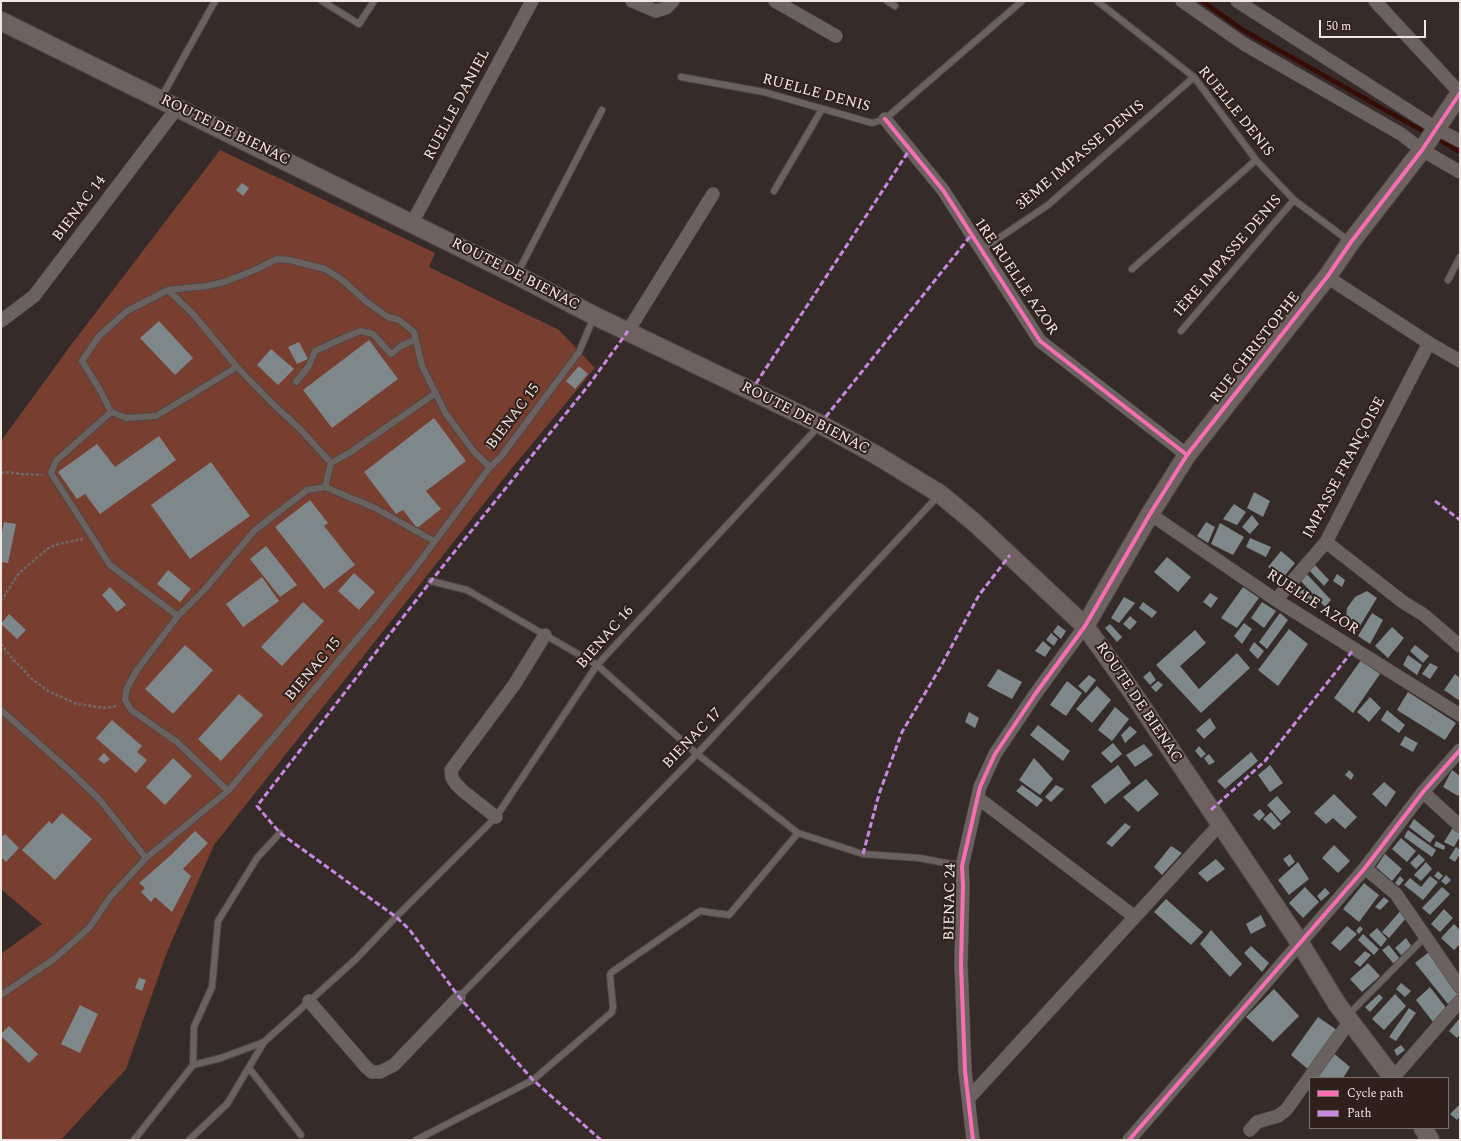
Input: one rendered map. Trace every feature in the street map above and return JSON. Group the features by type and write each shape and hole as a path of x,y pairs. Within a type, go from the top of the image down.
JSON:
{"main road":[{"name":"ROUTE DE BIENAC","path":"1,21 412,223 594,316 820,424 878,456 940,494 998,544 1085,626 1130,689 1300,943 1337,1004 1392,1077"},
{"name":"RUE CHRISTOPHE","path":"1085,626 1150,514 1187,455 1327,277 1351,242 1422,150 1460,93"},
{"path":"1424,1129 1430,1140"}],"street":[{"name":"RUELLE DANIEL","path":"412,223 532,1"},
{"path":"632,1 656,11 666,8 673,1"},
{"path":"775,1 836,36"},
{"path":"1182,1 1244,44 1401,134 1422,150 1460,172"},
{"path":"1237,1 1437,129 1460,141"},
{"path":"1375,1 1460,93"},
{"name":"BIENAC 14","path":"1,321 34,296 177,108"},
{"name":"1RE RUELLE AZOR","path":"885,119 943,190 1040,341 1187,455"},
{"path":"628,331 713,194"},
{"path":"1327,277 1429,343 1460,361"},
{"name":"IMPASSE FRANÇOISE","path":"1276,600 1326,542 1429,343"},
{"name":"RUELLE AZOR","path":"1150,514 1276,600 1460,715"},
{"path":"1326,542 1403,602 1424,615 1460,646"},
{"name":"BIENAC 24","path":"973,1140 965,1071 961,964 963,886 962,866 980,787 994,754 1085,626"},
{"path":"496,817 456,784 452,778 451,770 514,685 545,635"},
{"path":"1129,1140 1365,868 1423,792 1460,750"},
{"path":"1423,792 1460,826"},
{"path":"978,798 1135,917"},
{"path":"968,1098 1220,824"},
{"path":"1365,868 1396,894 1460,987"},
{"path":"309,1001 366,1067 372,1072 380,1072 394,1065 459,997"},
{"path":"1394,1077 1460,1001"},
{"path":"1250,1130 1257,1122 1278,1116 1286,1110 1348,1019"}],"lane":[{"path":"160,99 215,1"},
{"path":"322,1 359,24 374,1"},
{"path":"887,1 895,6"},
{"name":"RUELLE DENIS","path":"681,78 764,92 872,123 885,119 1022,1"},
{"name":"RUELLE DENIS","path":"1097,1 1194,77 1256,160 1294,200 1351,242"},
{"name":"3ÈME IMPASSE DENIS","path":"982,250 1048,205 1194,77"},
{"path":"774,191 822,109"},
{"path":"516,275 602,110"},
{"path":"1132,269 1256,160"},
{"name":"1ÈRE IMPASSE DENIS","path":"1181,331 1294,200"},
{"path":"1448,280 1460,257"},
{"path":"236,367 156,416 127,418 110,412 100,390 82,361 99,336 127,311 168,290 207,286 224,282 255,270 277,258 325,269 341,278 368,303 388,317 399,320 414,332 422,366 446,414 475,453 490,467"},
{"path":"168,290 193,314 236,367 300,429 331,463"},
{"name":"BIENAC 15","path":"1,995 54,959 89,928 111,896 146,858 228,791 373,620 490,467 500,458 579,352 594,316"},
{"path":"296,382 308,366 315,351 361,331 373,334 391,354 401,346 416,339"},
{"path":"326,487 331,463 349,453 436,393"},
{"path":"110,412 56,461 51,473 110,565 178,616"},
{"name":"BIENAC 16","path":"264,1042 356,959 396,916 496,817 597,664 820,424"},
{"path":"228,791 177,742 131,710 126,700 127,688 137,670 178,616 205,589 254,530 307,490 326,487 375,508 434,541"},
{"name":"BIENAC 17","path":"459,997 697,754 940,494"},
{"path":"431,581 467,590 597,664 697,754 798,833 863,854 919,858 962,866"},
{"path":"1,710 72,773 99,800 146,858"},
{"path":"416,1140 533,1080 612,1012 613,1007 610,975 612,972 700,911 729,915 798,833"},
{"path":"134,1140 193,1065 194,1027 212,987 218,921 257,858 280,834"},
{"path":"1348,1019 1426,936"},
{"path":"193,1065 222,1058 264,1042"},
{"path":"189,1140 227,1104 264,1042"},
{"path":"249,1068 301,1136"}],"path":[{"path":"1,474 8,472 42,475 51,473"},
{"path":"1,601 19,573 47,549 58,544 82,540 91,535"},
{"path":"1,644 32,679 48,692 77,704 106,708 118,706 131,710"}],"shaded area":[{"path":"220,150 435,253 429,267 559,330 595,368 512,468 214,845 167,952 126,1069 61,1140 1,1140 1,954 42,924 1,889 1,441 71,345"}],"building":[{"path":"242,183 249,188 243,196 236,190"},
{"path":"159,321 193,358 175,375 140,338"},
{"path":"369,340 398,379 332,428 303,390"},
{"path":"299,342 308,359 297,364 288,347"},
{"path":"271,349 294,369 278,385 257,365"},
{"path":"579,366 588,374 575,389 566,381"},
{"path":"434,418 466,461 426,491 441,509 417,528 403,510 396,514 364,472"},
{"path":"159,436 176,460 100,514 85,494 77,499 58,472 97,444 115,467"},
{"path":"493,436 500,442 492,450 485,445"},
{"path":"211,462 250,516 190,559 151,505"},
{"path":"1254,492 1270,501 1263,517 1247,508"},
{"path":"310,500 328,523 324,526 355,565 324,589 275,527"},
{"path":"1234,504 1246,512 1237,525 1223,519"},
{"path":"1252,515 1259,524 1250,534 1242,527"},
{"path":"4,522 16,524 8,563 1,562 1,537"},
{"path":"1206,522 1215,527 1208,543 1197,536"},
{"path":"1220,523 1244,537 1233,555 1211,544"},
{"path":"1250,538 1271,547 1266,557 1246,547"},
{"path":"266,546 297,585 280,597 250,559"},
{"path":"1281,551 1295,563 1283,578 1268,567"},
{"path":"1167,557 1191,577 1178,592 1154,572"},
{"path":"1314,564 1329,580 1324,586 1309,570"},
{"path":"168,570 191,589 180,602 157,584"},
{"path":"1305,572 1331,600 1325,607 1299,579"},
{"path":"354,573 375,592 359,610 338,591"},
{"path":"1337,574 1345,580 1342,587 1333,581"},
{"path":"262,577 279,601 243,627 226,604"},
{"path":"1296,583 1319,602 1315,608 1290,592"},
{"path":"110,587 126,605 117,612 102,595"},
{"path":"1243,587 1259,598 1237,628 1221,618"},
{"path":"1367,591 1377,598 1355,634 1345,629 1347,608 1355,597"},
{"path":"1210,593 1218,598 1211,608 1203,602"},
{"path":"1124,597 1135,603 1119,623 1111,618"},
{"path":"303,602 324,621 282,666 261,647"},
{"path":"1143,602 1157,612 1152,618 1139,608"},
{"path":"1262,602 1276,611 1264,628 1251,618"},
{"path":"1280,613 1288,620 1267,649 1259,642"},
{"path":"1372,613 1383,620 1370,644 1358,636"},
{"path":"9,614 26,630 17,639 1,624"},
{"path":"1130,616 1137,622 1130,630 1123,624"},
{"path":"1244,623 1252,629 1242,644 1234,636"},
{"path":"1110,624 1122,637 1117,642 1105,628"},
{"path":"1058,625 1066,631 1061,639 1053,632"},
{"path":"1392,627 1404,638 1388,658 1375,646"},
{"path":"1289,629 1308,644 1278,686 1258,670"},
{"path":"1195,630 1206,643 1180,666 1199,689 1237,653 1250,668 1201,713 1156,665"},
{"path":"1051,633 1058,639 1054,646 1046,640"},
{"path":"1043,641 1051,648 1045,657 1035,651"},
{"path":"1254,642 1264,651 1258,659 1249,650"},
{"path":"185,645 213,670 173,714 145,689"},
{"path":"1415,645 1429,656 1423,663 1410,651"},
{"path":"1408,655 1422,665 1417,675 1403,665"},
{"path":"1361,660 1380,674 1353,713 1334,698"},
{"path":"1430,663 1438,667 1430,679 1422,674"},
{"path":"998,669 1022,682 1012,699 987,686"},
{"path":"1150,671 1156,680 1150,685 1143,677"},
{"path":"1455,674 1460,678 1460,701 1444,690"},
{"path":"1089,675 1096,680 1086,693 1078,686"},
{"path":"1067,681 1082,693 1066,716 1050,705"},
{"path":"1158,681 1163,685 1156,692 1151,687"},
{"path":"1097,686 1111,700 1092,723 1076,709"},
{"path":"1408,692 1456,723 1445,740 1397,710"},
{"path":"239,694 263,715 221,761 198,739"},
{"path":"1370,697 1381,708 1369,722 1357,712"},
{"path":"1115,707 1129,719 1112,741 1098,730"},
{"path":"1387,710 1405,725 1399,733 1381,720"},
{"path":"969,712 979,718 975,728 965,722"},
{"path":"1210,718 1216,728 1204,739 1196,730"},
{"path":"112,720 142,746 137,752 147,760 136,773 96,738"},
{"path":"1038,725 1070,751 1063,761 1030,735"},
{"path":"1130,726 1137,732 1125,743 1121,735"},
{"path":"1405,736 1418,743 1413,752 1400,745"},
{"path":"1113,743 1122,754 1111,763 1101,753"},
{"path":"1144,744 1153,755 1135,767 1126,755"},
{"path":"1199,746 1206,754 1201,758 1195,751"},
{"path":"1251,752 1258,761 1225,789 1217,781"},
{"path":"104,753 110,759 104,764 98,759"},
{"path":"1209,754 1215,762 1209,765 1204,758"},
{"path":"173,758 192,776 165,805 146,787"},
{"path":"1034,758 1053,779 1040,795 1019,780"},
{"path":"1118,765 1131,783 1105,804 1091,786"},
{"path":"1270,765 1283,783 1270,792 1258,775"},
{"path":"1349,770 1354,775 1351,780 1345,775"},
{"path":"1452,770 1460,776 1460,793 1458,796 1443,787"},
{"path":"1146,779 1159,794 1138,812 1123,797"},
{"path":"1384,782 1396,792 1386,807 1372,794"},
{"path":"1022,785 1043,800 1037,807 1016,791"},
{"path":"1056,785 1064,789 1051,802 1045,797"},
{"path":"1334,794 1357,817 1345,829 1333,818 1326,824 1314,813"},
{"path":"1277,796 1291,812 1281,821 1267,805"},
{"path":"1260,809 1265,815 1259,821 1253,815"},
{"path":"1271,812 1281,824 1274,830 1263,819"},
{"path":"62,813 92,839 55,880 22,850 49,821 52,824"},
{"path":"1414,819 1435,836 1430,843 1409,827"},
{"path":"1125,823 1131,827 1112,847 1106,843"},
{"path":"1454,826 1460,830 1460,836 1454,847 1444,842"},
{"path":"1408,830 1436,850 1432,857 1404,837"},
{"path":"195,831 208,843 183,869 191,876 172,912 155,897 151,902 141,892 145,888 139,883 170,856"},
{"path":"5,834 19,848 6,862 1,857 1,837"},
{"path":"1401,838 1416,851 1407,862 1392,849"},
{"path":"1436,841 1445,846 1444,850 1434,846"},
{"path":"1334,845 1350,861 1338,873 1322,858"},
{"path":"1171,846 1182,853 1162,875 1154,867"},
{"path":"1456,847 1460,850 1460,854 1455,862 1449,858"},
{"path":"1290,854 1295,862 1289,867 1283,859"},
{"path":"1385,854 1402,869 1392,881 1376,867"},
{"path":"1419,854 1425,860 1416,869 1410,863"},
{"path":"1216,859 1225,869 1207,882 1198,873"},
{"path":"1298,862 1309,879 1289,895 1278,880"},
{"path":"1426,862 1432,869 1421,881 1414,875"},
{"path":"1438,871 1443,876 1439,880 1434,876"},
{"path":"1446,875 1451,880 1446,885 1441,881"},
{"path":"1400,876 1404,880 1399,886 1395,883"},
{"path":"1430,876 1438,882 1423,900 1404,885 1410,878 1421,887"},
{"path":"1364,883 1379,895 1359,922 1343,909"},
{"path":"1305,887 1319,902 1303,918 1289,903"},
{"path":"1442,887 1450,894 1430,915 1422,908"},
{"path":"1325,888 1330,893 1321,901 1317,896"},
{"path":"1384,897 1389,901 1380,910 1375,907"},
{"path":"1166,899 1203,932 1191,945 1154,912"},
{"path":"1402,909 1408,916 1389,938 1382,932"},
{"path":"1444,909 1453,918 1440,932 1431,924"},
{"path":"1261,915 1266,926 1251,934 1246,924"},
{"path":"1454,924 1460,930 1460,944 1454,950 1441,938"},
{"path":"1347,926 1357,934 1340,951 1331,943"},
{"path":"1360,926 1363,929 1359,934 1356,931"},
{"path":"1377,928 1387,939 1381,947 1369,935"},
{"path":"1211,930 1242,964 1230,977 1200,944"},
{"path":"1363,934 1379,949 1374,955 1358,940"},
{"path":"1406,938 1412,947 1402,956 1395,948"},
{"path":"1389,945 1400,959 1394,964 1382,950"},
{"path":"1251,946 1269,963 1262,972 1244,953"},
{"path":"1365,951 1371,955 1360,967 1354,962"},
{"path":"1429,952 1460,990 1460,995 1448,1004 1415,963"},
{"path":"1368,963 1380,976 1362,992 1350,979"},
{"path":"139,978 146,980 142,991 135,988"},
{"path":"1401,983 1411,991 1405,997 1396,989"},
{"path":"1430,987 1447,1009 1433,1022 1416,1000"},
{"path":"1274,989 1299,1016 1273,1042 1246,1017"},
{"path":"1379,994 1383,998 1370,1012 1365,1007"},
{"path":"1395,994 1406,1006 1384,1030 1372,1019"},
{"path":"80,1005 98,1014 80,1053 61,1044"},
{"path":"1409,1008 1416,1013 1396,1041 1389,1037"},
{"path":"1318,1017 1337,1030 1309,1070 1291,1055"},
{"path":"1460,1018 1460,1034 1457,1038 1449,1031"},
{"path":"9,1026 38,1054 29,1063 1,1036 1,1034"},
{"path":"1401,1045 1405,1050 1397,1056 1394,1050"},
{"path":"1332,1052 1350,1067 1344,1077 1315,1077"},
{"path":"1460,1104 1460,1116 1457,1120 1450,1114"}],"waterway":[{"path":"1202,1 1243,30 1428,134"},
{"path":"1435,137 1460,152"}],"marked path":[{"path":"751,391 910,149"},
{"path":"820,424 972,234"},
{"path":"601,1140 533,1080 459,997 409,929 396,917 280,833 257,806 431,581 588,386 628,331"},
{"path":"1435,501 1460,520"},
{"path":"863,854 879,794 902,732 940,668 979,595 1010,555"},
{"path":"1211,810 1265,761 1354,649"}],"cycle path":[{"path":"973,1140 965,1071 961,964 963,886 962,866 980,787 995,754 1036,693 1085,626 1150,514 1187,455 1327,277 1351,242 1422,150 1460,93"},
{"path":"885,119 943,190 1040,341 1187,455"},
{"path":"1129,1140 1365,868 1423,792 1460,750"}]}
